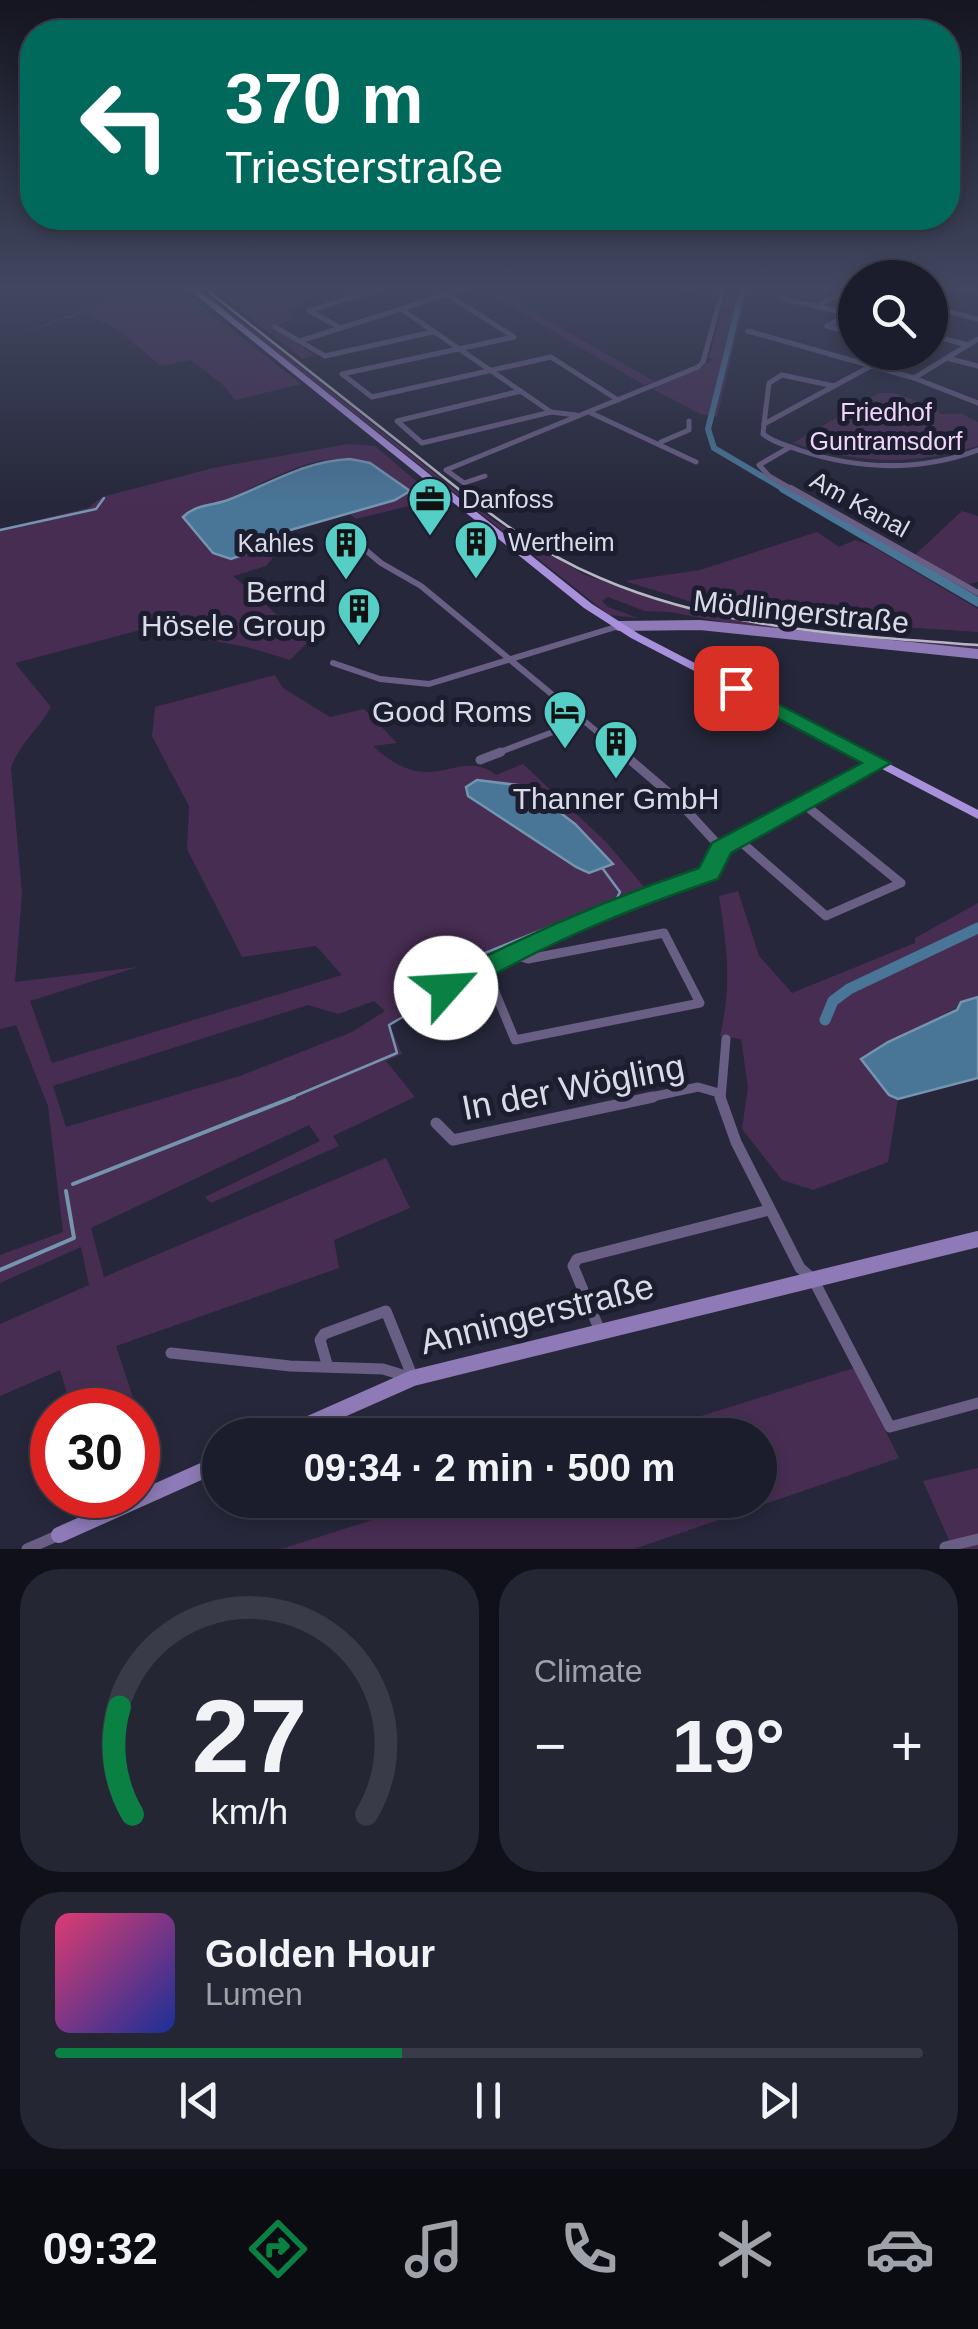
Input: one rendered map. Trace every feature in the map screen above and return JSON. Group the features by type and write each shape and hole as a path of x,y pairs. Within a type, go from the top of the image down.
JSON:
{"main road":[{"path":"281,360 563,587 619,626 978,815"}],"street":[{"path":"407,360 342,374 372,396 536,360"},
{"path":"477,360 551,412"},
{"path":"556,360 618,400"},
{"path":"484,476 464,483 446,470 590,412 703,360"},
{"path":"764,424 864,370"},
{"path":"885,370 978,404"},
{"path":"914,378 927,370"},
{"path":"834,386 782,375 770,383 763,434 818,458 880,466 946,462 976,453"},
{"path":"521,391 397,421 422,443 551,412 580,416"},
{"path":"590,412 662,442 696,462"},
{"path":"662,442 688,430 689,421"},
{"name":"Am Kanal","path":"790,447 759,465 769,476 978,593"},
{"path":"350,536 381,563 421,586 676,798 720,848"},
{"name":"Mödlingerstraße","path":"619,626 688,624 978,654"},
{"path":"333,663 414,685 430,684 619,626"},
{"path":"480,760 582,720"},
{"path":"446,988 538,939 618,904 709,873 720,848 740,841 879,763"},
{"path":"740,841 826,916 901,883 805,806"},
{"path":"486,970 514,1040 700,1003 664,934 528,959 513,955"},
{"path":"719,1092 726,1039"},
{"name":"In der Wögling","path":"436,1123 453,1140 698,1086 719,1092 736,1142 769,1210 800,1268 813,1279"},
{"path":"600,1331 573,1266 577,1259 769,1210"},
{"name":"Anningerstraße","path":"322,1418 413,1378 978,1239"},
{"path":"813,1279 890,1427 978,1403"},
{"path":"327,1364 320,1340 324,1334 386,1311 413,1378"},
{"path":"170,1353 290,1366 327,1364 383,1369 413,1378"},
{"path":"27,1549 53,1542 202,1472"},
{"path":"944,1547 978,1539"}],"green space":[{"path":"154,360 190,360 161,366"},
{"path":"191,360 271,360 301,384 235,400 223,385"},
{"path":"287,360 292,360 493,520 583,574 671,605 727,617 823,633 978,646 978,650 739,625 645,611 608,597 602,601 608,607 638,618 609,615"},
{"path":"602,360 617,360 655,382 644,385"},
{"path":"711,360 731,360 717,417 700,414 651,388 702,368"},
{"name":"Friedhof Guntramsdorf","path":"879,393 894,393 937,408 940,414 962,414 978,422 978,446 930,457 886,460 841,455 793,443"},
{"path":"348,444 375,446 437,499 356,519 350,514 395,500 400,482 373,465 355,459 336,459 297,468 225,501 210,503 231,559 260,549 275,555 266,566 233,576 308,642 290,660 247,647 144,629 15,663 51,707 11,768 22,894 15,982 138,967 30,1001 52,1063 342,975 316,946 242,957 187,849 189,806 152,736 155,707 275,675 283,688 330,717 364,709 397,743 373,746 406,768 429,772 471,766 496,775 523,764 606,842 646,889 526,940 415,1001 390,1026 402,1054 386,1061 415,1097 333,1136 339,1146 211,1203 205,1197 320,1141 309,1125 91,1228 104,1277 386,1158 410,1208 334,1240 339,1268 116,1346 130,1388 65,1388 60,1370 0,1396 0,1324 89,1285 81,1247 0,1283 0,1255 63,1232 48,1106 16,1025 0,1029 0,529 88,508 102,497 213,468","holes":["374,1001 385,1011 352,1032 240,1076 66,1127 53,1086 308,1005 338,1014"]},
{"path":"962,511 978,516 978,582 968,584 915,555"},
{"path":"817,532 839,547 855,540 870,545 978,609 978,632 784,619 713,601 698,604 625,581 700,570"},
{"path":"738,891 759,956 792,993 915,943 915,938 978,903 978,997 915,1029 889,1095 898,1099 888,1162 813,1190 782,1180 742,1129 748,1087 741,1039 720,1036 727,966 719,896"},
{"path":"854,1368 899,1458 777,1500 777,1418 695,1418"},
{"path":"978,1468 978,1549 953,1549 923,1481"},
{"path":"378,1518 724,1518 634,1549 281,1549"}],"water":[{"path":"350,459 370,463 410,491 395,500 280,533 260,549 231,559 213,553 183,517 302,469"},
{"path":"477,780 525,786 575,824 613,864 589,873 576,867 468,796 466,787"},
{"path":"978,997 978,1078 898,1099 889,1095 861,1059 957,1010 961,1002"}],"waterway":[{"path":"725,360 708,429 714,448 787,491"},
{"path":"783,488 978,602"},
{"path":"0,530 96,509 104,498"},
{"path":"454,973 485,953 616,900 620,892 603,869"},
{"path":"825,1020 833,1001 849,989 978,928"},
{"path":"288,1099 397,1053 389,1025 418,1008"},
{"path":"73,1184 294,1097"},
{"path":"0,1270 74,1238 66,1191"}],"tram line":[{"path":"296,360 525,538 600,578 691,609 738,619 834,633 978,645"}],"place":[{"name":"Danfoss","path":"430,537"},
{"name":"Wertheim","path":"476,580"},
{"name":"Kahles","path":"346,581"},
{"name":"Bernd Hösele Group","path":"359,647"},
{"name":"Good Roms","path":"565,750"},
{"name":"Thanner GmbH","path":"616,780"}],"route":[{"path":"446,988 538,939 618,904 709,873 720,848 740,841 879,763 736,688"}]}
